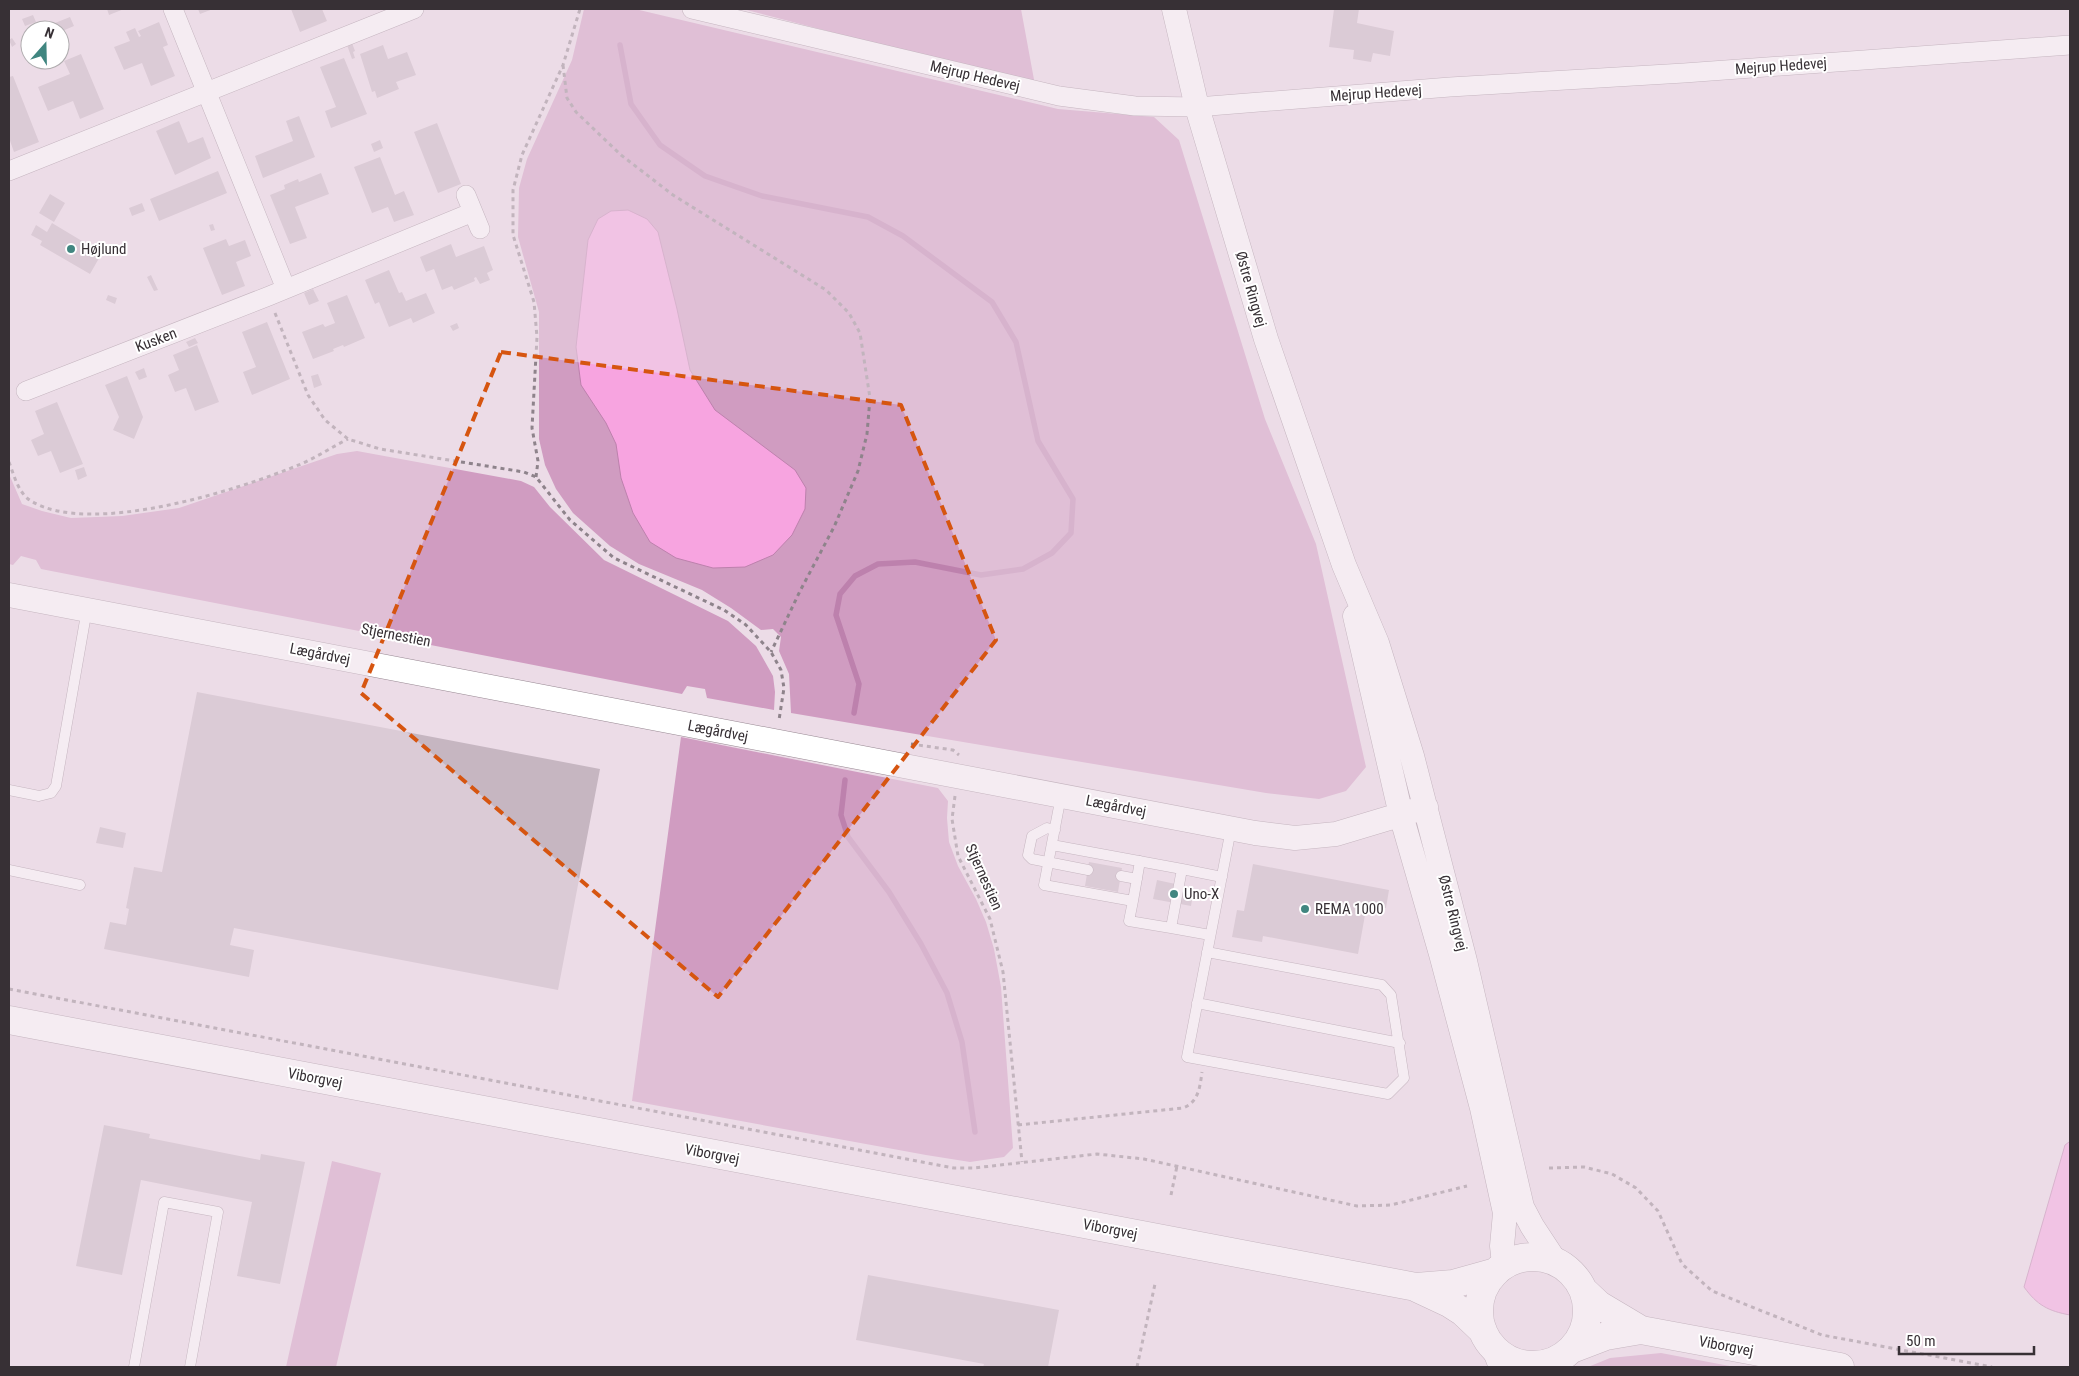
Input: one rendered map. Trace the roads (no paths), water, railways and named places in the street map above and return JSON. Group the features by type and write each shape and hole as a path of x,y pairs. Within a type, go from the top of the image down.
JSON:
{"main road":[{"name":"Viborgvej","path":"9,1020 1416,1287 1453,1284 1500,1268"},
{"path":"1529,1257 1555,1261 1572,1273 1584,1290 1588,1310 1582,1336 1558,1359 1533,1366 1502,1356 1493,1349 1480,1321 1480,1300 1489,1280 1500,1268 1529,1257"},
{"name":"Viborgvej","path":"1416,1287 1456,1307 1493,1349"},
{"name":"Viborgvej","path":"1584,1290 1600,1305 1641,1330"},
{"name":"Viborgvej","path":"1558,1359 1617,1333 1641,1330 1840,1367"}],"street":[{"path":"173,9 207,92 277,292"},
{"path":"9,171 414,9"},
{"name":"Mejrup Hedevej","path":"692,9 1059,96 1135,106 1197,107 1450,87 1684,73 2070,45"},
{"name":"Østre Ringvej","path":"1174,9 1197,107 1266,339 1344,565 1377,643 1412,756 1465,961 1522,1207 1555,1261"},
{"name":"Kusken","path":"26,390 277,292 473,212"},
{"name":"Østre Ringvej","path":"1344,565 1360,644 1401,814 1482,1108 1505,1213 1500,1268"},
{"name":"Lægårdvej","path":"9,595 1231,829 1295,838 1336,834 1426,807"}],"lane":[{"path":"9,790 39,796 50,793 56,786 88,610"},
{"path":"1061,796 1044,885 1133,902"},
{"path":"1054,830 1047,828 1032,836 1028,854 1032,859 1088,870"},
{"path":"1207,952 1382,985 1391,996 1400,1043 1404,1078 1388,1094 1187,1057 1210,935 1231,829"},
{"path":"1052,845 1222,877"},
{"path":"1140,862 1129,921 1210,935"},
{"path":"1171,928 1182,869"},
{"path":"9,870 80,885"},
{"path":"1121,876 1137,879"},
{"path":"1197,1003 1400,1043"},
{"path":"134,1367 164,1202 218,1212 190,1367"}],"waterway":[{"path":"620,45 631,104 660,145 705,176 762,196 868,217 903,236 992,302 1016,342 1038,441 1073,499 1071,533 1052,553 1023,569 981,575 915,562 878,564 855,576 840,594 836,615 859,684 854,713"},
{"path":"845,780 841,815 848,837 889,892 921,944 947,993 962,1042 975,1132"}],"place":[{"name":"Højlund","path":"71,249"},
{"name":"Uno-X","path":"1174,894"},
{"name":"REMA 1000","path":"1305,909"}]}
